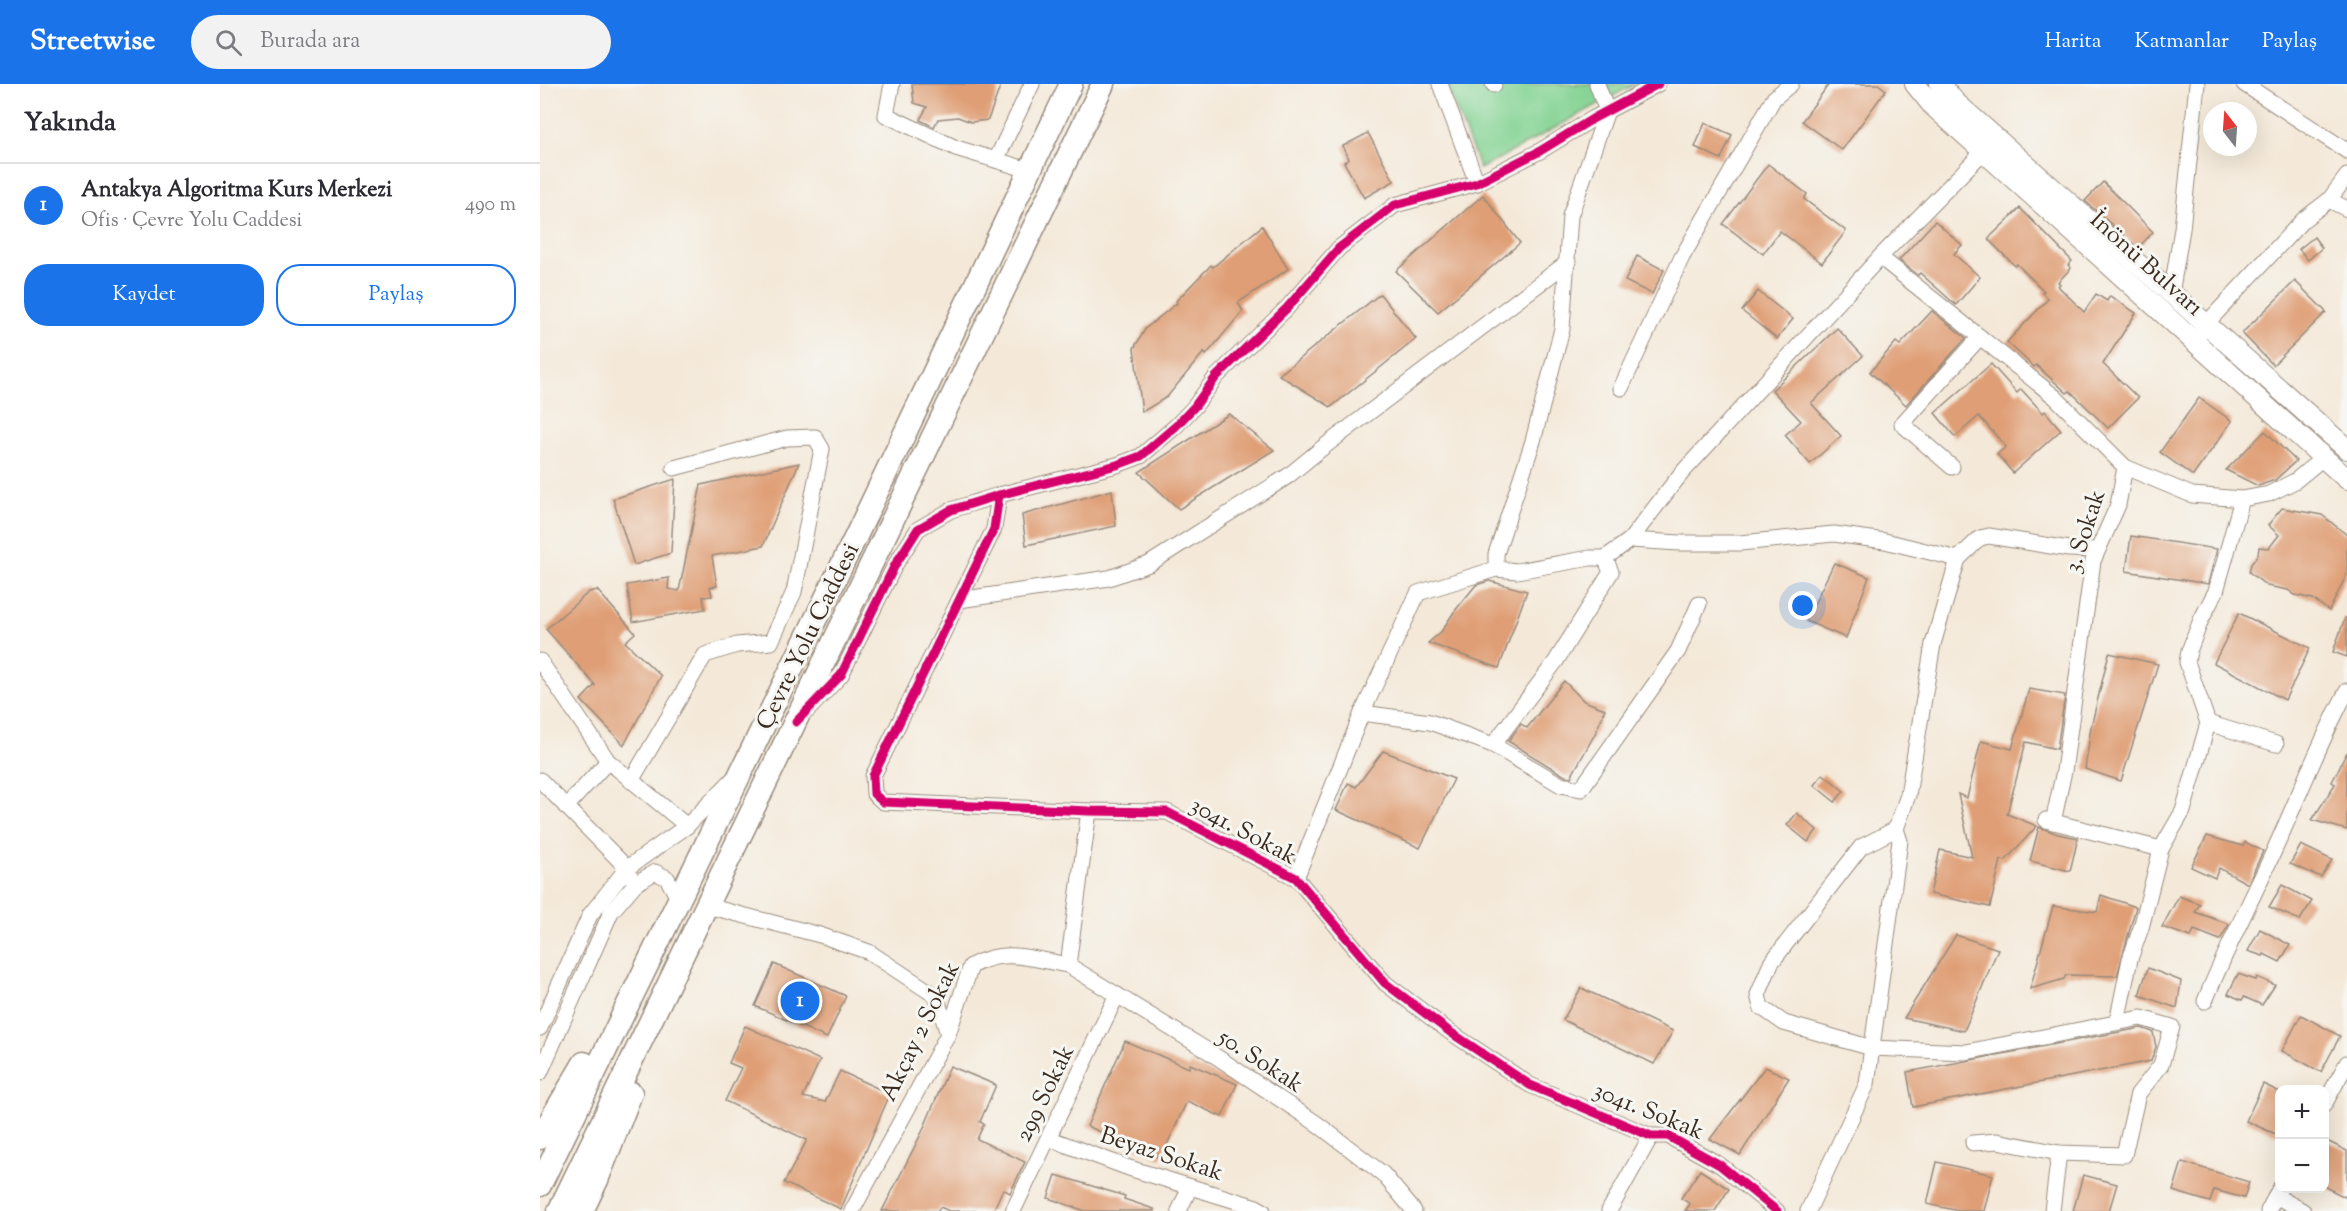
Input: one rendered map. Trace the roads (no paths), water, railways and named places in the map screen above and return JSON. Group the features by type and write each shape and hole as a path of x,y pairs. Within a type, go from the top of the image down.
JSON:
{"highway":[{"name":"Çevre Yolu Caddesi","path":"541,1182 856,536 1071,84"},
{"name":"Çevre Yolu Caddesi","path":"575,1208 696,928 1102,84"},
{"path":"540,1138 674,910"}],"main road":[{"name":"İnönü Bulvarı","path":"1915,84 1932,105 2347,479"},
{"name":"İnönü Bulvarı","path":"1940,84 1955,102 2347,449"}],"street":[{"path":"892,84 886,115 956,148 1029,170"},
{"path":"996,160 1032,84"},
{"path":"1440,84 1477,183"},
{"path":"1496,569 1496,554 1533,441 1562,329 1570,216 1608,111 1598,84"},
{"path":"796,722 841,675 895,566 918,529 951,510 999,495 1117,465 1141,456 1182,419 1216,377 1287,308 1339,248 1395,205 1477,183 1540,151 1658,84"},
{"path":"1621,388 1682,257 1774,98 1791,84"},
{"path":"2171,294 2182,229 2197,84"},
{"path":"2244,84 2347,151"},
{"path":"1296,878 1362,713 1418,593 1496,569 1517,571 1590,558 1605,558 1630,540 1680,475 1880,257 1984,151"},
{"path":"2195,341 2207,323 2302,220 2329,200 2347,177"},
{"path":"2329,200 2347,208"},
{"path":"1880,257 2055,397 2125,467"},
{"path":"959,600 1109,578 1149,564 1288,477 1321,449 1568,262"},
{"path":"1952,467 1902,424 1980,337"},
{"path":"631,781 705,655 737,645 771,642 794,592 822,449 815,437 787,438 674,468"},
{"name":"3. Sokak","path":"2161,849 2050,821 2064,771 2093,561 2118,505 2125,467 2192,495 2242,499 2269,494 2295,482 2323,458"},
{"name":"3041. Sokak","path":"999,495 994,529 873,776 874,794 883,802 1167,812 1296,878 1385,983 1450,1032 1530,1085 1651,1137 1668,1136 1720,1165 1777,1211"},
{"path":"2117,1022 2130,959 2141,928 2161,849 2183,811 2208,723 2187,662 2201,620 2216,591 2242,499"},
{"path":"1630,540 1740,543 1834,534 1885,542 1958,559"},
{"path":"1808,1211 1868,1084 1900,841 1896,829 1908,795 1934,644 1958,559 1980,538 1989,536 2069,549 2097,550"},
{"path":"1493,745 1556,661 1611,572 1605,558"},
{"path":"1362,713 1430,722 1493,745 1561,785 1581,789 1678,651 1699,604"},
{"path":"540,661 608,761 687,826"},
{"path":"2205,1001 2236,927 2347,691"},
{"path":"2208,723 2276,744"},
{"path":"566,807 608,761"},
{"path":"540,1028 590,915 627,868 687,826 743,768"},
{"path":"543,790 566,807 627,868 635,884"},
{"path":"1068,965 1089,811"},
{"path":"1896,829 1861,847 1771,963 1758,995 1761,1007 1784,1023 1872,1048 1966,1052 2141,1018 2172,1027 2161,1065 2138,1094 2124,1155 2059,1153 1997,1141 1973,1143"},
{"path":"540,1073 611,912 635,884 655,872 667,878 674,910"},
{"path":"707,906 820,935 869,952 936,996 948,1034"},
{"name":"Akçay 2 Sokak","path":"852,1211 948,1034 971,966 987,957 1006,954 1068,965"},
{"name":"50. Sokak","path":"1068,965 1208,1051 1316,1123 1383,1174 1414,1211"},
{"name":"299 Sokak","path":"1013,1211 1117,995"},
{"path":"2329,1097 2347,1063"},
{"path":"1609,1211 1651,1137"},
{"name":"Beyaz Sokak","path":"1048,1138 1129,1168 1263,1211"},
{"path":"2052,1211 2059,1153"},
{"path":"1179,1211 1191,1187"},
{"path":"2268,1211 2277,1193"},
{"path":"2279,1193 2304,1211"}],"place":[{"name":"Antakya Algoritma Kurs Merkezi","path":"800,1001"}]}
